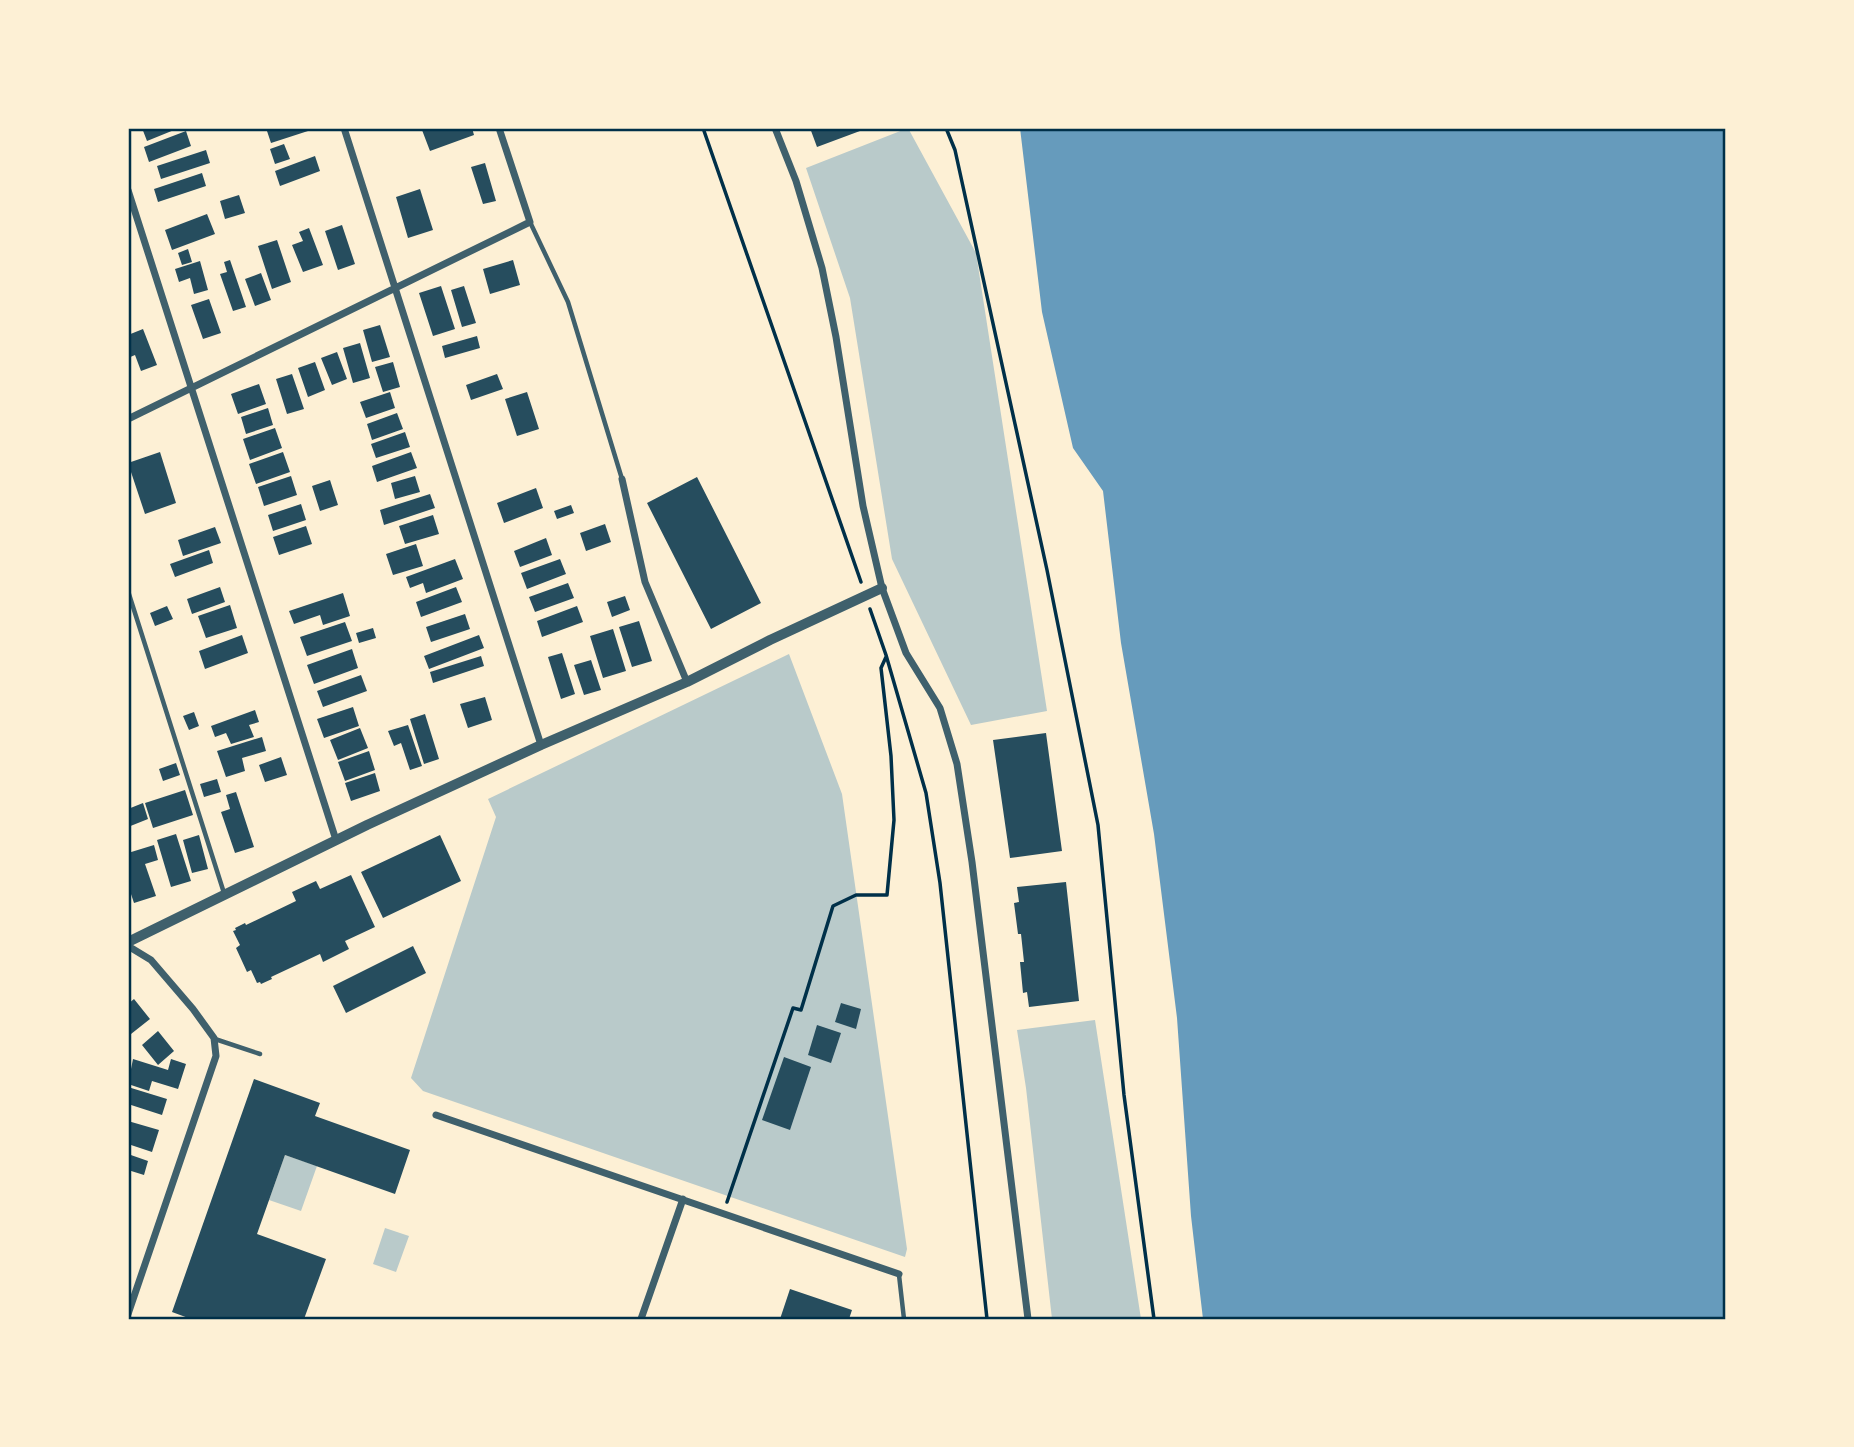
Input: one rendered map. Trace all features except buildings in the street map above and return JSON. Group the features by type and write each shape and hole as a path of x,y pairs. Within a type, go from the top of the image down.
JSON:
{"street":[{"path":"344,128 541,745"},
{"path":"128,419 530,222 499,128"},
{"path":"775,128 796,181 822,268 863,506 882,588 906,653 940,708 957,764 972,862 1028,1319"},
{"path":"128,190 336,840"},
{"path":"622,479 645,582 687,682"},
{"path":"128,1314 216,1056 214,1038 193,1009 151,960 128,944 336,840 541,745 687,682 882,588"},
{"path":"436,1115 899,1274"},
{"path":"641,1319 683,1199"}],"lane":[{"path":"530,222 568,302 622,479"},
{"path":"128,591 224,894"},
{"path":"214,1038 260,1054"},
{"path":"899,1274 904,1319"}],"path":[{"path":"703,128 887,655 926,793 940,883 987,1319"},
{"path":"946,128 955,150 998,341 1098,825 1124,1095 1154,1319"},
{"path":"723,1213 793,1008 801,1010 833,906 856,895 887,895 894,820 891,756 881,668 887,655"}],"shaded area":[{"path":"908,128 976,253 1047,711 971,725 892,559 850,298 806,168"},
{"path":"789,654 842,794 907,1249 905,1257 423,1091 411,1078 496,817 488,799"},
{"path":"1095,1020 1141,1319 1052,1319 1017,1030"},
{"path":"285,1155 317,1166 301,1211 269,1200"},
{"path":"385,1228 409,1236 396,1272 373,1264"}],"water":[{"path":"1020,128 1726,128 1726,1319 1203,1319 1191,1216 1177,1018 1154,834 1121,643 1103,491 1073,448 1042,312"}]}
